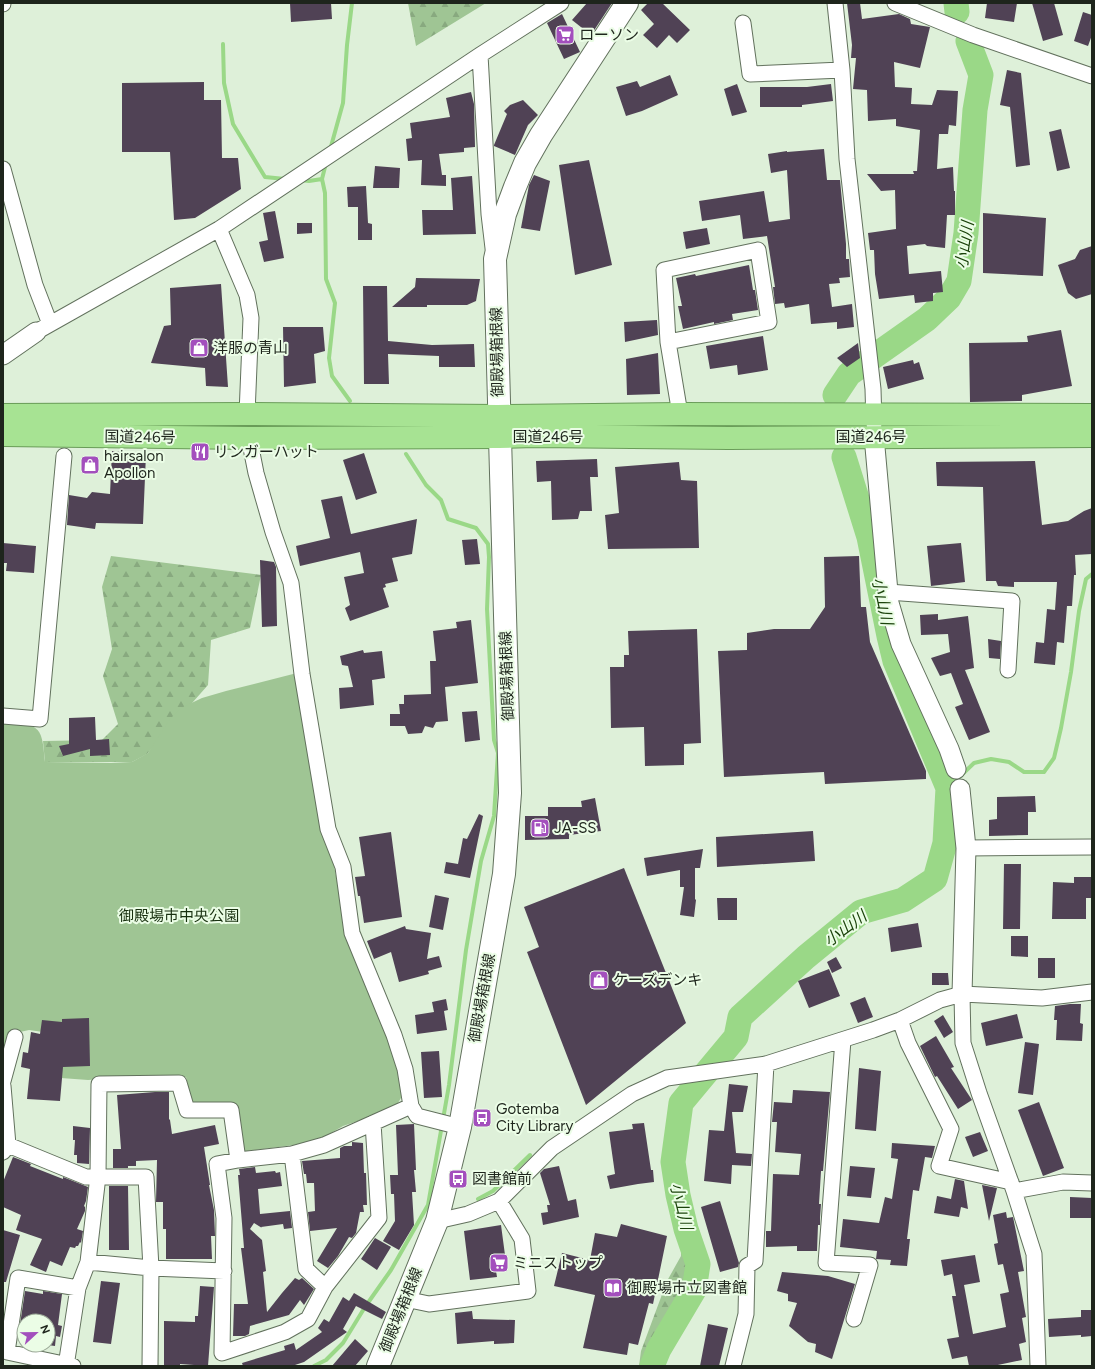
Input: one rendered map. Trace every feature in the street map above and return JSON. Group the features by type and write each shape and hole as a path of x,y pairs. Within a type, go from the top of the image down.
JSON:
{"highway":[{"name":"国道246号","path":"3,415 247,414 499,427 535,436 729,438 874,436 1092,436"},
{"name":"国道246号","path":"3,435 249,438 499,427 680,414 1092,415"}],"main road":[{"name":"御殿場箱根線","path":"378,1366 438,1221 460,1127 504,874 510,793 494,259 505,214 525,163 627,3"}],"street":[{"path":"3,355 43,328 219,229 560,3"},
{"path":"835,3 842,70 847,159 869,358 874,414 874,436 889,603 901,644 949,749 956,769 960,789 966,848 962,994 963,1043 1034,1254 1038,1366"},
{"path":"895,3 973,35 1092,76"},
{"path":"743,23 750,74 842,70"},
{"path":"480,55 494,259"},
{"path":"3,169 35,286 43,328"},
{"path":"219,229 247,295 251,318 247,414"},
{"path":"668,342 769,322 758,250 664,270 668,342 680,414"},
{"path":"249,438 256,473 273,532 291,583 302,674 328,829 343,867 352,933 394,1035 405,1069 411,1106 417,1116 460,1127"},
{"path":"3,716 40,719 64,456"},
{"path":"888,592 1012,601 1008,670"},
{"path":"966,848 1092,847"},
{"path":"438,1221 468,1214 499,1201 552,1148 632,1094 667,1078 766,1064 843,1040 900,1020 940,1000 962,994 1042,998 1092,992"},
{"path":"900,1020 908,1043 951,1129 939,1166 1012,1186 1063,1182 1092,1183"},
{"path":"3,1081 15,1037"},
{"path":"843,1040 826,1263 870,1265 854,1319"},
{"path":"733,1366 746,1314 747,1266 755,1261 766,1064"},
{"path":"78,1288 18,1278 7,1352 68,1366 78,1288 88,1262 98,1176 99,1084 179,1083 187,1110 231,1110 238,1160"},
{"path":"3,1086 6,1148 86,1177 146,1177 151,1268 150,1366"},
{"path":"374,1123 379,1218 325,1287 308,1319 285,1332 222,1353 224,1218 217,1164 292,1154 324,1145 411,1106"},
{"path":"292,1154 306,1269 325,1287"},
{"path":"405,1299 429,1304 528,1291 522,1240 499,1201"},
{"path":"88,1262 151,1268 224,1271"}],"green space":[{"path":"408,3 486,3 416,46"},
{"path":"111,556 261,575 250,628 211,640 208,685 147,754 132,762 45,762 43,741 102,740 118,724 103,676 112,649 102,587"},
{"name":"御殿場市中央公園","path":"297,673 341,902 389,1040 405,1091 398,1103 382,1115 343,1126 316,1142 240,1152 236,1104 192,1104 186,1077 135,1077 88,1080 61,1078 57,1034 29,1030 11,1034 3,1064 3,721 25,724 37,729 42,740 45,762 132,762 148,753 170,719 181,708 202,698"},
{"path":"681,1157 697,1230 703,1286 660,1366 639,1366 641,1351 667,1281 681,1256"}],"building":[{"path":"290,3 331,3 332,19 291,22"},
{"path":"587,3 612,3 591,35 572,20"},
{"path":"648,3 662,3 690,30 677,43 669,35 657,48 643,35 654,24 641,10"},
{"path":"847,3 860,3 862,19 899,14 910,19 911,24 930,27 920,68 894,62 895,87 912,88 911,104 932,105 937,90 958,91 956,126 949,125 948,134 939,134 937,169 953,167 955,191 955,215 947,215 945,248 927,246 925,244 907,246 909,274 941,271 943,292 933,293 933,301 915,303 914,295 879,299 875,274 874,250 870,250 868,233 896,229 895,190 881,191 867,174 914,174 913,171 917,171 920,130 896,126 896,119 868,121 867,90 853,89 856,58 851,58 852,45"},
{"path":"987,3 1017,3 1014,22 985,18"},
{"path":"1032,3 1054,3 1063,35 1043,41"},
{"path":"1083,12 1092,15 1092,35 1088,46 1074,41"},
{"path":"562,14 580,52 564,59 547,23"},
{"path":"1007,70 1021,73 1030,165 1016,167 1010,107 1000,105"},
{"path":"670,75 678,95 642,111 626,116 616,87 637,81 640,87"},
{"path":"204,82 204,100 221,100 222,158 238,158 241,189 195,218 174,220 170,152 122,152 122,83"},
{"path":"737,84 747,112 732,116 724,89"},
{"path":"831,84 833,101 802,105 802,107 760,107 760,87 807,87"},
{"path":"471,92 474,104 475,147 464,148 464,152 439,154 442,175 446,175 446,186 421,185 422,160 408,161 406,139 412,138 410,123 450,117 446,98"},
{"path":"523,100 538,115 528,125 515,155 494,145 507,114 504,111 510,105"},
{"path":"1061,129 1070,168 1057,171 1049,132"},
{"path":"824,149 827,180 840,180 846,259 849,259 850,277 839,278 840,283 829,284 832,307 852,304 854,327 837,329 837,322 811,324 809,304 785,308 784,303 775,304 773,287 775,287 767,236 743,239 740,215 702,221 699,201 764,191 769,222 790,219 787,170 771,173 768,154 787,151"},
{"path":"589,160 612,265 575,275 559,165"},
{"path":"375,166 400,168 399,188 373,188"},
{"path":"534,175 550,181 540,231 521,228 529,185"},
{"path":"472,176 476,234 423,235 422,210 453,210 451,178"},
{"path":"366,186 368,223 372,224 372,240 358,240 358,207 348,207 347,187"},
{"path":"275,211 284,258 264,262 259,242 268,240 263,213"},
{"path":"983,213 1046,218 1043,276 983,273"},
{"path":"297,223 312,223 312,233 297,234"},
{"path":"707,228 710,244 686,249 683,232"},
{"path":"1092,246 1092,294 1076,299 1068,293 1058,265 1075,259 1080,250"},
{"path":"749,265 758,310 732,314 733,320 714,324 714,322 683,329 678,306 682,306 676,278 695,274 696,276"},
{"path":"416,278 480,279 476,301 467,305 392,307 415,287"},
{"path":"221,284 228,387 206,386 205,368 151,363 164,326 171,325 170,288"},
{"path":"363,286 387,286 388,341 432,345 474,344 475,367 439,367 439,356 388,354 389,384 364,384"},
{"path":"657,320 658,335 625,342 624,322"},
{"path":"283,327 323,327 325,351 314,354 316,383 284,387"},
{"path":"1061,330 1072,386 1022,395 1022,401 970,402 969,343 1028,342 1027,336"},
{"path":"763,336 768,370 738,375 737,365 710,369 706,346"},
{"path":"858,343 860,358 847,367 837,358"},
{"path":"658,353 660,394 627,395 626,359"},
{"path":"913,360 914,364 919,362 924,379 888,389 883,367"},
{"path":"112,451 146,454 143,524 96,523 95,529 67,525 69,495 87,498 92,492 110,494"},
{"path":"364,453 377,493 356,500 343,460"},
{"path":"597,459 598,477 590,477 592,511 580,511 578,519 552,520 551,481 537,482 536,461"},
{"path":"1035,461 1042,525 1068,521 1092,508 1092,554 1075,555 1076,575 1074,575 1072,606 1067,606 1064,643 1057,642 1055,665 1034,663 1036,642 1044,643 1047,609 1055,610 1057,582 1014,582 1014,587 998,586 996,581 986,581 983,487 937,486 936,462"},
{"path":"679,462 681,480 697,481 699,548 608,549 605,515 619,513 615,467"},
{"path":"342,496 351,534 417,519 412,554 392,558 398,581 385,584 386,587 383,588 389,607 350,621 345,608 350,605 344,577 364,573 360,552 300,566 296,546 330,538 321,500"},
{"path":"477,539 480,564 465,565 462,540"},
{"path":"3,543 36,546 34,573 6,571 7,563 3,563"},
{"path":"961,543 965,582 931,586 927,546"},
{"path":"859,556 861,607 866,607 870,642 926,771 926,779 825,784 824,772 724,777 718,651 747,650 747,633 774,629 810,629 825,607 824,557"},
{"path":"260,560 274,562 276,567 277,626 262,627"},
{"path":"938,614 938,620 968,616 974,668 965,670 990,732 969,740 955,707 963,704 951,673 940,676 931,658 950,652 948,634 921,635 920,615"},
{"path":"471,620 478,683 445,687 448,721 436,722 433,728 425,726 422,733 408,734 405,726 390,726 390,714 400,714 399,704 404,704 404,695 431,694 430,661 436,661 433,631 457,628 456,622"},
{"path":"697,629 701,743 684,744 684,765 645,766 644,727 611,728 610,667 624,667 624,655 629,655 628,631"},
{"path":"988,639 1001,641 1000,659 989,658"},
{"path":"363,650 364,653 382,651 385,678 372,680 374,705 340,709 339,688 353,687 348,666 342,665 340,656"},
{"path":"477,711 480,740 465,742 462,712"},
{"path":"95,717 96,740 109,739 110,755 90,756 90,749 63,756 59,746 69,744 69,718"},
{"path":"1035,796 1036,812 1028,812 1028,835 989,836 989,820 997,819 997,797"},
{"path":"595,798 601,831 569,835 569,839 525,840 525,816 548,816 548,807 582,807 581,801"},
{"path":"479,814 483,816 470,878 444,873 446,862 458,864 463,838 467,839"},
{"path":"813,831 815,861 717,867 716,837"},
{"path":"391,832 402,917 364,923 360,896 358,896 355,877 365,876 359,837"},
{"path":"703,849 700,868 695,868 696,900 694,917 680,915 684,887 680,887 680,870 647,876 644,858"},
{"path":"1004,864 1021,864 1020,929 1003,929"},
{"path":"624,868 686,1023 586,1105 527,952 539,947 524,907"},
{"path":"1074,877 1091,877 1091,898 1086,898 1086,919 1052,919 1053,882 1074,883"},
{"path":"435,895 449,898 443,930 429,927"},
{"path":"717,898 737,898 737,920 718,920"},
{"path":"918,923 922,947 891,952 888,928"},
{"path":"405,926 406,929 431,933 427,959 439,956 442,967 428,971 429,974 399,982 391,952 374,959 367,941"},
{"path":"1011,936 1028,936 1028,957 1011,956"},
{"path":"836,957 842,968 832,973 827,962"},
{"path":"1038,958 1055,958 1055,978 1038,978"},
{"path":"829,969 840,996 809,1008 798,981"},
{"path":"932,973 948,973 949,985 932,985"},
{"path":"865,997 873,1017 858,1023 850,1003"},
{"path":"446,999 448,1010 444,1011 447,1030 417,1034 415,1015 434,1012 432,1002"},
{"path":"1081,1004 1080,1023 1083,1024 1082,1041 1056,1040 1057,1020 1054,1020 1055,1006"},
{"path":"1017,1014 1023,1038 986,1046 981,1023"},
{"path":"943,1015 953,1032 944,1038 934,1021"},
{"path":"89,1018 90,1066 63,1067 60,1101 27,1099 30,1069 21,1067 23,1052 28,1053 31,1032 40,1034 42,1020 62,1022 62,1019"},
{"path":"936,1036 954,1067 951,1068 972,1100 958,1109 937,1076 935,1077 920,1046"},
{"path":"1025,1042 1039,1044 1033,1095 1018,1093"},
{"path":"439,1051 442,1097 424,1098 421,1052"},
{"path":"859,1068 881,1071 876,1131 855,1129"},
{"path":"729,1084 748,1086 743,1112 732,1112 736,1153 752,1154 751,1166 732,1165 731,1184 704,1181 709,1130 724,1131"},
{"path":"793,1090 830,1092 823,1171 821,1171 819,1204 821,1204 820,1225 818,1225 817,1251 797,1251 797,1246 766,1247 766,1231 771,1231 773,1174 799,1175 801,1154 775,1152 777,1122 772,1122 774,1102 792,1103"},
{"path":"169,1092 169,1119 172,1134 215,1125 219,1144 204,1147 214,1210 215,1236 211,1236 212,1259 166,1259 166,1229 163,1229 163,1202 156,1202 157,1160 136,1161 136,1166 128,1166 128,1168 113,1168 113,1149 121,1149 117,1095"},
{"path":"1039,1102 1064,1168 1043,1176 1018,1110"},
{"path":"644,1123 654,1182 610,1189 607,1176 615,1174 609,1132 633,1129 632,1124"},
{"path":"414,1124 416,1170 414,1170 416,1192 412,1192 414,1225 399,1250 383,1241 395,1221 394,1194 391,1194 390,1175 398,1175 396,1125"},
{"path":"73,1126 90,1128 89,1164 77,1163 77,1155 74,1155 75,1140 73,1140"},
{"path":"980,1132 988,1151 973,1157 965,1137"},
{"path":"352,1142 363,1143 367,1205 363,1205 364,1212 360,1212 356,1233 352,1238 349,1237 338,1256 328,1268 317,1261 337,1228 310,1231 308,1212 315,1211 314,1183 307,1183 302,1161 340,1158 340,1148 344,1146 352,1146"},
{"path":"892,1143 935,1146 932,1158 925,1157 919,1191 913,1190 907,1239 910,1239 907,1266 890,1265 891,1260 876,1259 877,1251 840,1247 843,1219 879,1223 885,1197 892,1199 898,1159 891,1158"},
{"path":"13,1157 31,1164 30,1166 88,1187 84,1206 85,1211 77,1229 83,1231 81,1243 80,1242 75,1248 70,1247 62,1266 50,1261 46,1272 30,1265 42,1239 16,1230 21,1215 3,1207 3,1182"},
{"path":"559,1166 568,1201 576,1199 579,1217 543,1225 541,1213 548,1212 547,1205 550,1205 540,1173 544,1169"},
{"path":"850,1166 875,1168 871,1198 847,1196"},
{"path":"255,1167 256,1173 275,1171 276,1173 280,1172 282,1186 258,1189 260,1214 290,1211 292,1228 284,1229 283,1224 261,1227 262,1228 254,1223 250,1229 262,1240 266,1271 263,1272 267,1312 295,1278 299,1280 302,1278 314,1289 304,1305 300,1300 289,1315 250,1326 249,1334 245,1336 233,1336 234,1304 248,1304 241,1248 244,1248 238,1175 240,1175 239,1169"},
{"path":"955,1179 964,1181 968,1209 961,1207 959,1217 934,1213 937,1196 951,1199"},
{"path":"982,1185 997,1188 989,1221"},
{"path":"109,1186 128,1186 129,1250 109,1250"},
{"path":"1070,1197 1092,1198 1092,1218 1070,1218"},
{"path":"720,1201 739,1263 738,1267 720,1272 701,1207"},
{"path":"1006,1212 1007,1218 1013,1217 1024,1271 1018,1272 1026,1317 1022,1318 1026,1342 1019,1344 1022,1360 993,1366 969,1366 967,1356 952,1359 947,1339 959,1337 952,1296 956,1296 952,1274 944,1276 941,1260 975,1255 980,1282 964,1285 973,1334 1006,1327 1000,1294 1009,1292 1003,1264 998,1265 994,1244 998,1243 993,1215"},
{"path":"621,1224 667,1236 653,1304 649,1303 638,1345 629,1343 627,1355 583,1348 595,1295 554,1286 562,1253 590,1260 595,1233 617,1237"},
{"path":"501,1225 507,1270 496,1271 497,1277 470,1280 464,1231"},
{"path":"3,1230 20,1235 6,1282 3,1282"},
{"path":"375,1238 391,1247 377,1270 361,1259"},
{"path":"782,1272 828,1276 855,1284 832,1359 815,1352 816,1344 808,1342 789,1326 797,1303 788,1301 788,1294 777,1291"},
{"path":"101,1281 120,1283 111,1344 93,1342"},
{"path":"200,1286 214,1287 208,1366 180,1364 180,1366 164,1366 164,1321 195,1322 195,1316 198,1316"},
{"path":"25,1291 43,1294 43,1291 62,1294 58,1325 62,1326 60,1337 56,1336 56,1313 22,1313"},
{"path":"354,1293 386,1312 382,1319 356,1306 343,1329 347,1332 304,1362 292,1366 243,1366 242,1363 285,1350 284,1346 294,1343 296,1350 322,1332 318,1328 324,1319 329,1322 343,1297 349,1301"},
{"path":"1081,1310 1092,1310 1092,1336 1081,1337 1081,1335 1049,1337 1048,1319 1081,1317"},
{"path":"472,1311 473,1319 515,1320 514,1343 494,1344 494,1341 457,1344 455,1313"},
{"path":"708,1324 728,1328 719,1366 700,1366"},
{"path":"355,1339 368,1351 355,1366 332,1366"}],"waterway":[{"path":"330,150 343,103 347,45 352,3"},
{"name":"小山川","path":"956,3 957,12"},
{"name":"小山川","path":"835,395 849,374 927,319 949,298 959,281 966,233 975,110 981,75 968,41"},
{"path":"223,44 224,83 233,124 265,177 285,179"},
{"path":"326,163 322,179 325,193 326,279 335,303 329,358 332,376 350,401"},
{"path":"300,180 309,181 322,179"},
{"path":"314,1366 326,1360 343,1343 365,1307 391,1270 428,1205 449,1085 466,950 481,861 494,816 498,753 494,740 487,609 488,544 476,528 448,519 441,500 426,485 406,454"},
{"name":"小山川","path":"652,1366 659,1349 694,1290 698,1264 686,1229 678,1195 673,1162 681,1103 736,1037 740,1017 806,957 861,912 903,900 935,879 945,843 948,788 895,661 869,537 844,457"},
{"path":"948,788 974,763 991,759 1009,762 1024,772 1044,772 1054,758 1071,672 1079,611 1086,579 1092,574"},
{"path":"478,1199 493,1191 530,1155"}],"place":[{"name":"ローソン","path":"565,35"},
{"name":"洋服の青山","path":"199,348"},
{"name":"リンガーハット","path":"200,452"},
{"name":"hairsalon Apollon","path":"90,465"},
{"name":"JA-SS","path":"540,828"},
{"name":"ケーズデンキ","path":"599,980"},
{"name":"Gotemba City Library","path":"482,1118"},
{"name":"図書館前","path":"458,1179"},
{"name":"ミニストップ","path":"499,1263"},
{"name":"御殿場市立図書館","path":"613,1288"}]}
